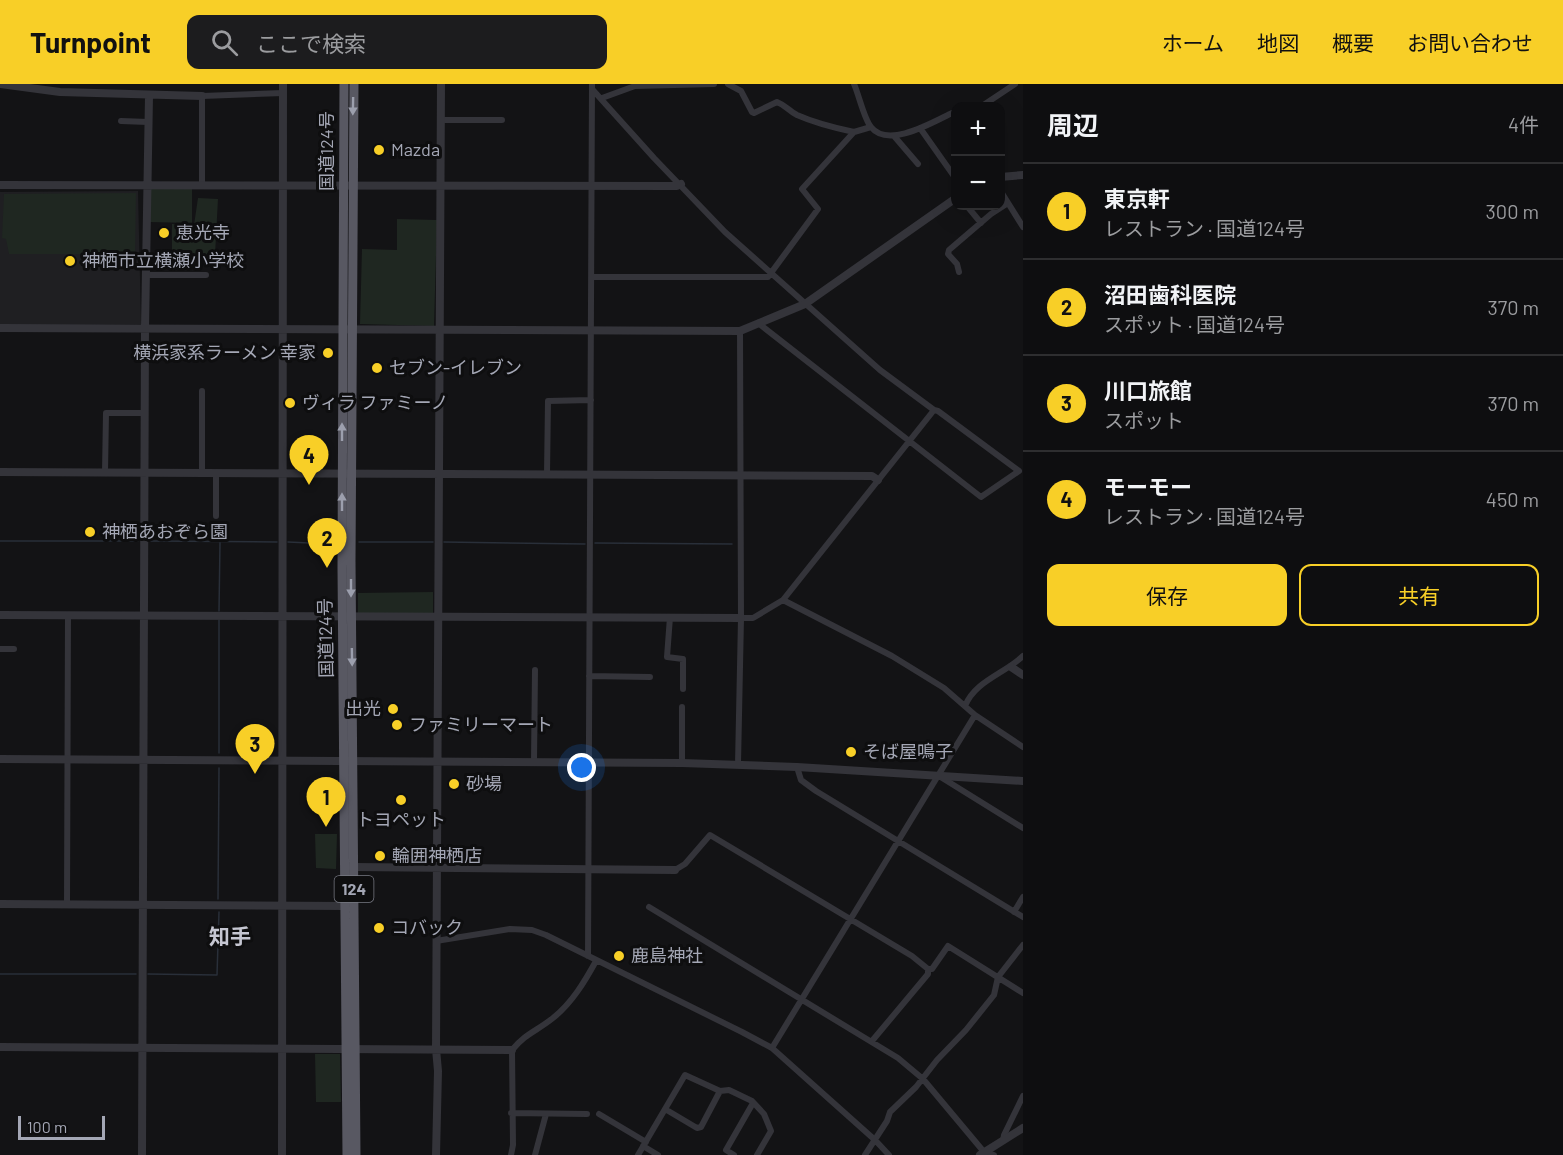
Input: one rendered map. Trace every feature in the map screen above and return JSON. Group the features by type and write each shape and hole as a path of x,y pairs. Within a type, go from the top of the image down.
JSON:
{"highway":[{"name":"国道124号","path":"344,84 348,186 346,906 356,1155"},
{"name":"国道124号","path":"348,186 354,84"},
{"name":"国道124号","path":"347,1155 353,867 348,761"}],"street":[{"path":"0,84 60,92 149,96 283,93"},
{"path":"109,84 110,94"},
{"path":"282,1155 283,84"},
{"path":"436,1155 441,84"},
{"path":"602,98 635,87 714,84"},
{"path":"728,84 741,87 752,112 777,102 787,106 794,114 854,132"},
{"path":"854,84 871,127 881,135 894,136 920,128 951,113"},
{"path":"988,102 1015,84"},
{"path":"592,86 654,158 725,232 770,274 880,370 1021,470 981,497 758,324"},
{"path":"588,956 592,86"},
{"path":"142,1155 145,275 149,96"},
{"path":"202,96 202,185"},
{"path":"440,120 502,120"},
{"path":"121,121 148,122"},
{"path":"591,277 768,277 818,209 802,189 854,132 871,127"},
{"path":"920,128 951,172"},
{"path":"894,136 918,164"},
{"path":"1005,177 1023,175"},
{"path":"0,185 677,186 681,184"},
{"path":"1005,198 1023,227"},
{"path":"0,328 740,331 805,304 951,202"},
{"path":"959,272 957,264 948,254 949,250 1008,203"},
{"path":"970,210 981,223"},
{"path":"145,275 206,275"},
{"path":"738,764 741,618 740,331"},
{"path":"202,391 202,473"},
{"path":"547,474 548,401 591,400"},
{"path":"0,615 753,618 783,600 934,410"},
{"path":"105,472 106,413 145,413"},
{"path":"0,472 872,476 878,480"},
{"path":"216,473 216,516"},
{"path":"783,600 892,656 944,688 975,715 1023,747"},
{"path":"67,905 68,615"},
{"path":"670,617 667,657 683,659 683,689"},
{"path":"0,649 14,650"},
{"path":"965,706 969,696 982,684 1011,667 1023,656"},
{"path":"1011,667 1023,675"},
{"path":"534,761 535,670"},
{"path":"590,676 650,677"},
{"path":"682,708 682,763"},
{"path":"772,1048 975,715"},
{"path":"0,759 738,764 1023,781"},
{"path":"797,767 801,780 816,791 1023,917"},
{"path":"938,775 1023,828"},
{"path":"353,867 675,870 685,864 710,835 912,956 927,969 928,974 872,1041"},
{"path":"1014,912 1023,897"},
{"path":"0,904 346,906"},
{"path":"649,907 898,1058 923,1079 982,1154 994,1155"},
{"path":"436,941 510,929 532,930 588,956 772,1048 875,1140 888,1155"},
{"path":"865,1155 887,1121 890,1112 916,1088 937,1060 966,1030 994,995 998,977 1023,945"},
{"path":"927,969 932,969 948,946 1023,993"},
{"path":"511,1155 513,1144 512,1050 523,1037 554,1018 581,987 596,961"},
{"path":"0,1047 512,1050"},
{"path":"638,1155 685,1075 720,1091 729,1090 753,1103 764,1114 771,1131 758,1155"},
{"path":"665,1109 697,1128 701,1127 720,1091"},
{"path":"1003,1141 1023,1096"},
{"path":"735,1155 726,1150 753,1103"},
{"path":"511,1113 587,1114"},
{"path":"535,1155 546,1114"},
{"path":"598,1114 658,1155"},
{"path":"982,1154 1023,1128"}],"shaded area":[{"path":"151,189 192,189 192,223 149,222 149,191"},
{"name":"神栖市立横瀬小学校","path":"138,191 141,324 0,325 0,192"},
{"path":"136,193 135,254 9,254 6,239 2,238 4,194"},
{"path":"198,198 218,199 215,255 172,254 172,224 194,225"},
{"path":"397,219 437,220 434,326 360,324 362,249 397,250"},
{"path":"433,592 433,613 358,613 358,593"},
{"path":"315,834 337,834 336,869 316,868"},
{"path":"315,1054 340,1054 341,1102 316,1102"}],"waterway":[{"path":"0,541 138,541"},
{"path":"151,541 277,542"},
{"path":"288,542 331,544"},
{"path":"359,542 433,542"},
{"path":"444,542 585,544"},
{"path":"219,611 220,543"},
{"path":"595,543 732,544"},
{"path":"219,620 219,753"},
{"path":"218,899 219,768"},
{"path":"148,974 217,975 219,912"},
{"path":"0,974 136,974 132,974"}],"place":[{"name":"Mazda","path":"379,150"},
{"name":"恵光寺","path":"164,233"},
{"name":"神栖市立横瀬小学校","path":"70,261"},
{"name":"横浜家系ラーメン 幸家","path":"328,353"},
{"name":"セブン-イレブン","path":"377,368"},
{"name":"ヴィラ ファミーノ","path":"290,403"},
{"name":"モーモー","path":"309,485"},
{"name":"神栖あおぞら園","path":"90,532"},
{"name":"沼田歯科医院","path":"327,568"},
{"name":"出光","path":"393,709"},
{"name":"ファミリーマート","path":"397,725"},
{"name":"そば屋鳴子","path":"851,752"},
{"name":"川口旅館","path":"255,774"},
{"name":"砂場","path":"454,784"},
{"name":"トヨペット","path":"401,800"},
{"name":"東京軒","path":"326,827"},
{"name":"輪囲神栖店","path":"380,856"},
{"name":"コバック","path":"379,928"},
{"name":"鹿島神社","path":"619,956"}],"district":[{"name":"知手","path":"230,937"}]}
